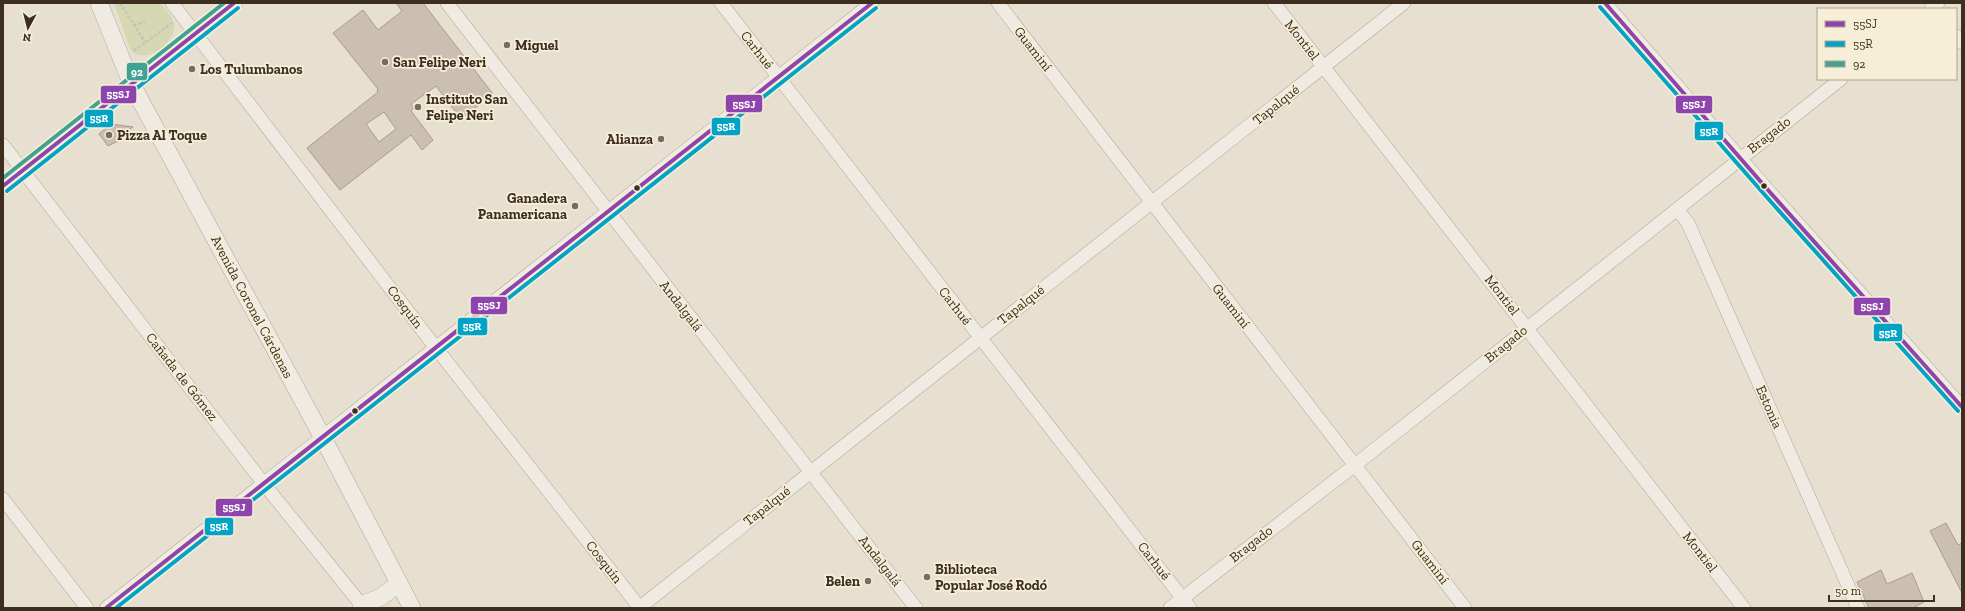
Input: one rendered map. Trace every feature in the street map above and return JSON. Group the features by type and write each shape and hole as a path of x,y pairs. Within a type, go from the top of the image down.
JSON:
{"street":[{"name":"Avenida Coronel Cárdenas","path":"99,3 132,85 323,438 412,608"},
{"name":"Cosquín","path":"172,3 436,348 640,608"},
{"path":"3,186 234,3"},
{"name":"Andalgalá","path":"447,3 916,608"},
{"name":"Carhué","path":"721,3 1186,603"},
{"path":"106,608 872,3"},
{"name":"Guaminí","path":"998,3 1465,608"},
{"name":"Montiel","path":"1274,3 1744,608"},
{"name":"Tapalqué","path":"640,608 980,337 1152,204 1404,3"},
{"path":"1605,3 1740,158 1962,407"},
{"name":"Bragado","path":"1170,608 1186,603 1355,464 1840,80"},
{"name":"Cañada de Gómez","path":"3,145 264,484 363,606"},
{"name":"Estonia","path":"1677,209 1688,223 1858,608"},
{"path":"3,499 87,608"},
{"path":"363,606 381,597 399,583"}],"path":[{"path":"120,3 145,42"},
{"path":"134,26 145,21"},
{"path":"135,55 134,50 172,23 196,33"}],"green space":[{"path":"114,3 160,3 170,15 174,23 174,30 171,37 159,50 151,54 136,54 130,49"}],"building":[{"name":"Instituto San Felipe Neri","path":"396,3 423,3 493,94 461,119 436,86 411,104 414,108 411,111 433,140 422,150 411,135 340,190 307,148 378,92 378,89 333,33 363,10 378,30 402,11","holes":["384,112 396,129 379,142 366,124"]},
{"name":"Pizza Al Toque","path":"111,124 133,127 116,137 118,141 108,146 99,134"},
{"path":"1946,523 1958,545 1962,543 1962,593 1930,531"},
{"path":"1881,570 1887,584 1912,573 1924,602 1913,608 1869,608 1857,582"}],"transit line":[{"name":"92","path":"3,178 224,3"},
{"name":"55SJ","path":"3,186 234,3"},
{"name":"55SJ","path":"106,608 872,3"},
{"name":"55SJ","path":"1605,3 1768,190 1962,407"},
{"name":"55R","path":"1600,7 1764,194 1958,411"},
{"name":"55R","path":"7,191 238,8"},
{"name":"55R","path":"116,608 876,8"}],"place":[{"name":"Miguel","path":"507,45"},
{"name":"San Felipe Neri","path":"385,62"},
{"name":"Los Tulumbanos","path":"192,69"},
{"name":"Instituto San Felipe Neri","path":"418,107"},
{"name":"Pizza Al Toque","path":"109,135"},
{"name":"Alianza","path":"661,139"},
{"name":"Ganadera Panamericana","path":"575,206"},
{"name":"Biblioteca Popular José Rodó","path":"927,577"},
{"name":"Belen","path":"868,581"}]}
